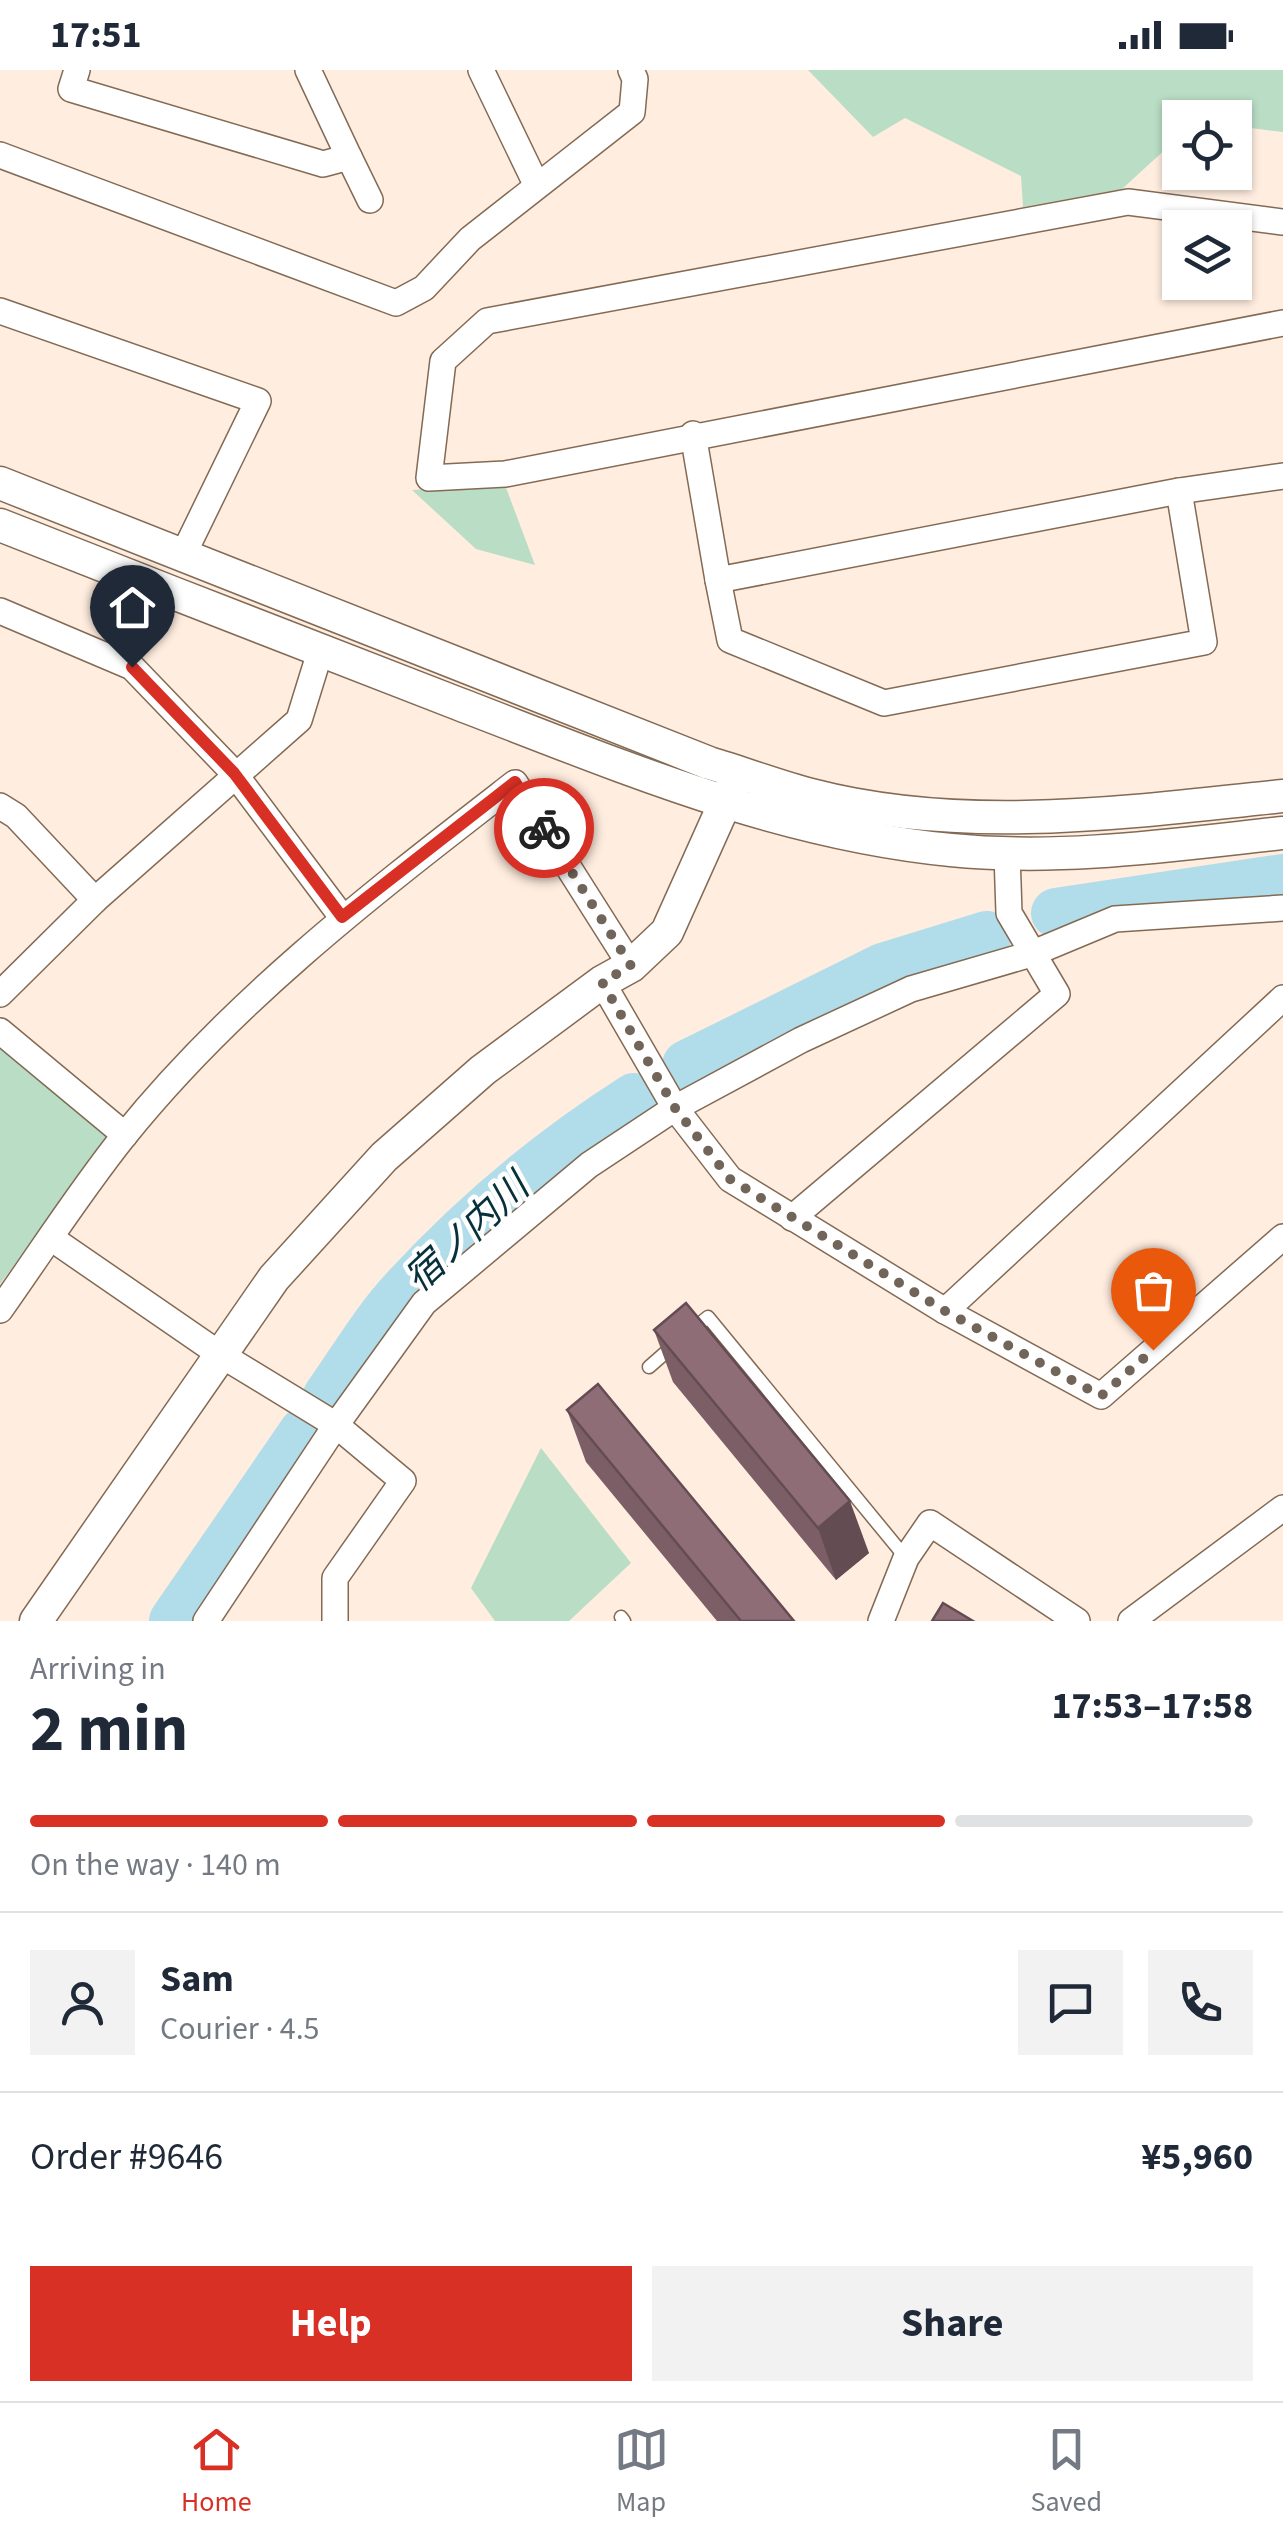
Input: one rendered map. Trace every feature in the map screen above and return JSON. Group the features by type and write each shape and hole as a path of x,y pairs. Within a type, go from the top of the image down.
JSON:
{"street":[{"path":"77,70 71,88 323,164 349,157"},
{"path":"308,70 370,200"},
{"path":"481,70 536,184"},
{"path":"0,155 396,303 424,288 470,239 632,112 635,79 631,70"},
{"path":"1283,222 1128,202 486,320 443,362 429,478 505,474 694,434 1283,323"},
{"path":"0,310 258,401 184,555"},
{"path":"694,434 730,640 884,703 1204,642 1179,491"},
{"path":"718,580 1179,491 1283,476"},
{"path":"0,483 739,772 812,796 898,810 1020,817 1133,811 1283,796"},
{"path":"0,525 320,652 726,804 809,828 879,841 1008,854 1094,853 1283,833"},
{"path":"0,611 132,667 234,773 342,917"},
{"path":"0,994 95,900 234,773 299,720 320,652"},
{"path":"36,1621 218,1353 274,1278 384,1157 483,1070 667,932 739,772"},
{"path":"0,1310 125,1134 228,1023 342,917 515,782 616,974 675,1108 730,1179 945,1311 1101,1396 1283,1236"},
{"path":"0,806 16,816 95,900"},
{"path":"792,1218 1057,994 1009,913 1008,854"},
{"path":"206,1621 336,1424 424,1302 589,1165 675,1108 801,1040 912,989 1031,954 1115,919 1278,915"},
{"path":"945,1311 1283,998"},
{"path":"0,1032 125,1134"},
{"path":"51,1238 218,1353 336,1424 403,1481 335,1578 335,1621"},
{"path":"1131,1621 1283,1508"},
{"path":"881,1621 906,1558 930,1524 1077,1621"}],"lane":[{"path":"649,1367 708,1317 906,1558"}],"green space":[{"path":"808,70 1283,70 1283,132 1252,128 1252,100 1162,100 1162,152 1122,189 1023,207 1021,176 905,118 873,137"},
{"path":"505,485 535,565 476,549 412,490"},
{"path":"0,1042 110,1138 0,1284"},
{"path":"541,1448 631,1563 569,1621 495,1621 471,1588"}],"building":[{"path":"686,1303 850,1501 818,1528 654,1330"},
{"path":"598,1384 794,1621 741,1621 567,1410"},
{"path":"943,1603 973,1621 932,1621"}],"waterway":[{"name":"宿ノ内川","path":"1056,913 1283,879"},
{"name":"宿ノ内川","path":"687,1065 883,968 987,936"},
{"name":"宿ノ内川","path":"328,1396 374,1328 431,1262 542,1163 634,1098"},
{"name":"宿ノ内川","path":"174,1621 304,1432"}],"way so far":[{"path":"544,828 631,966 602,982 675,1108 730,1179 945,1311 1101,1396 1153,1350"}],"route":[{"path":"132,667 234,773 342,917 515,782 544,828"}]}
